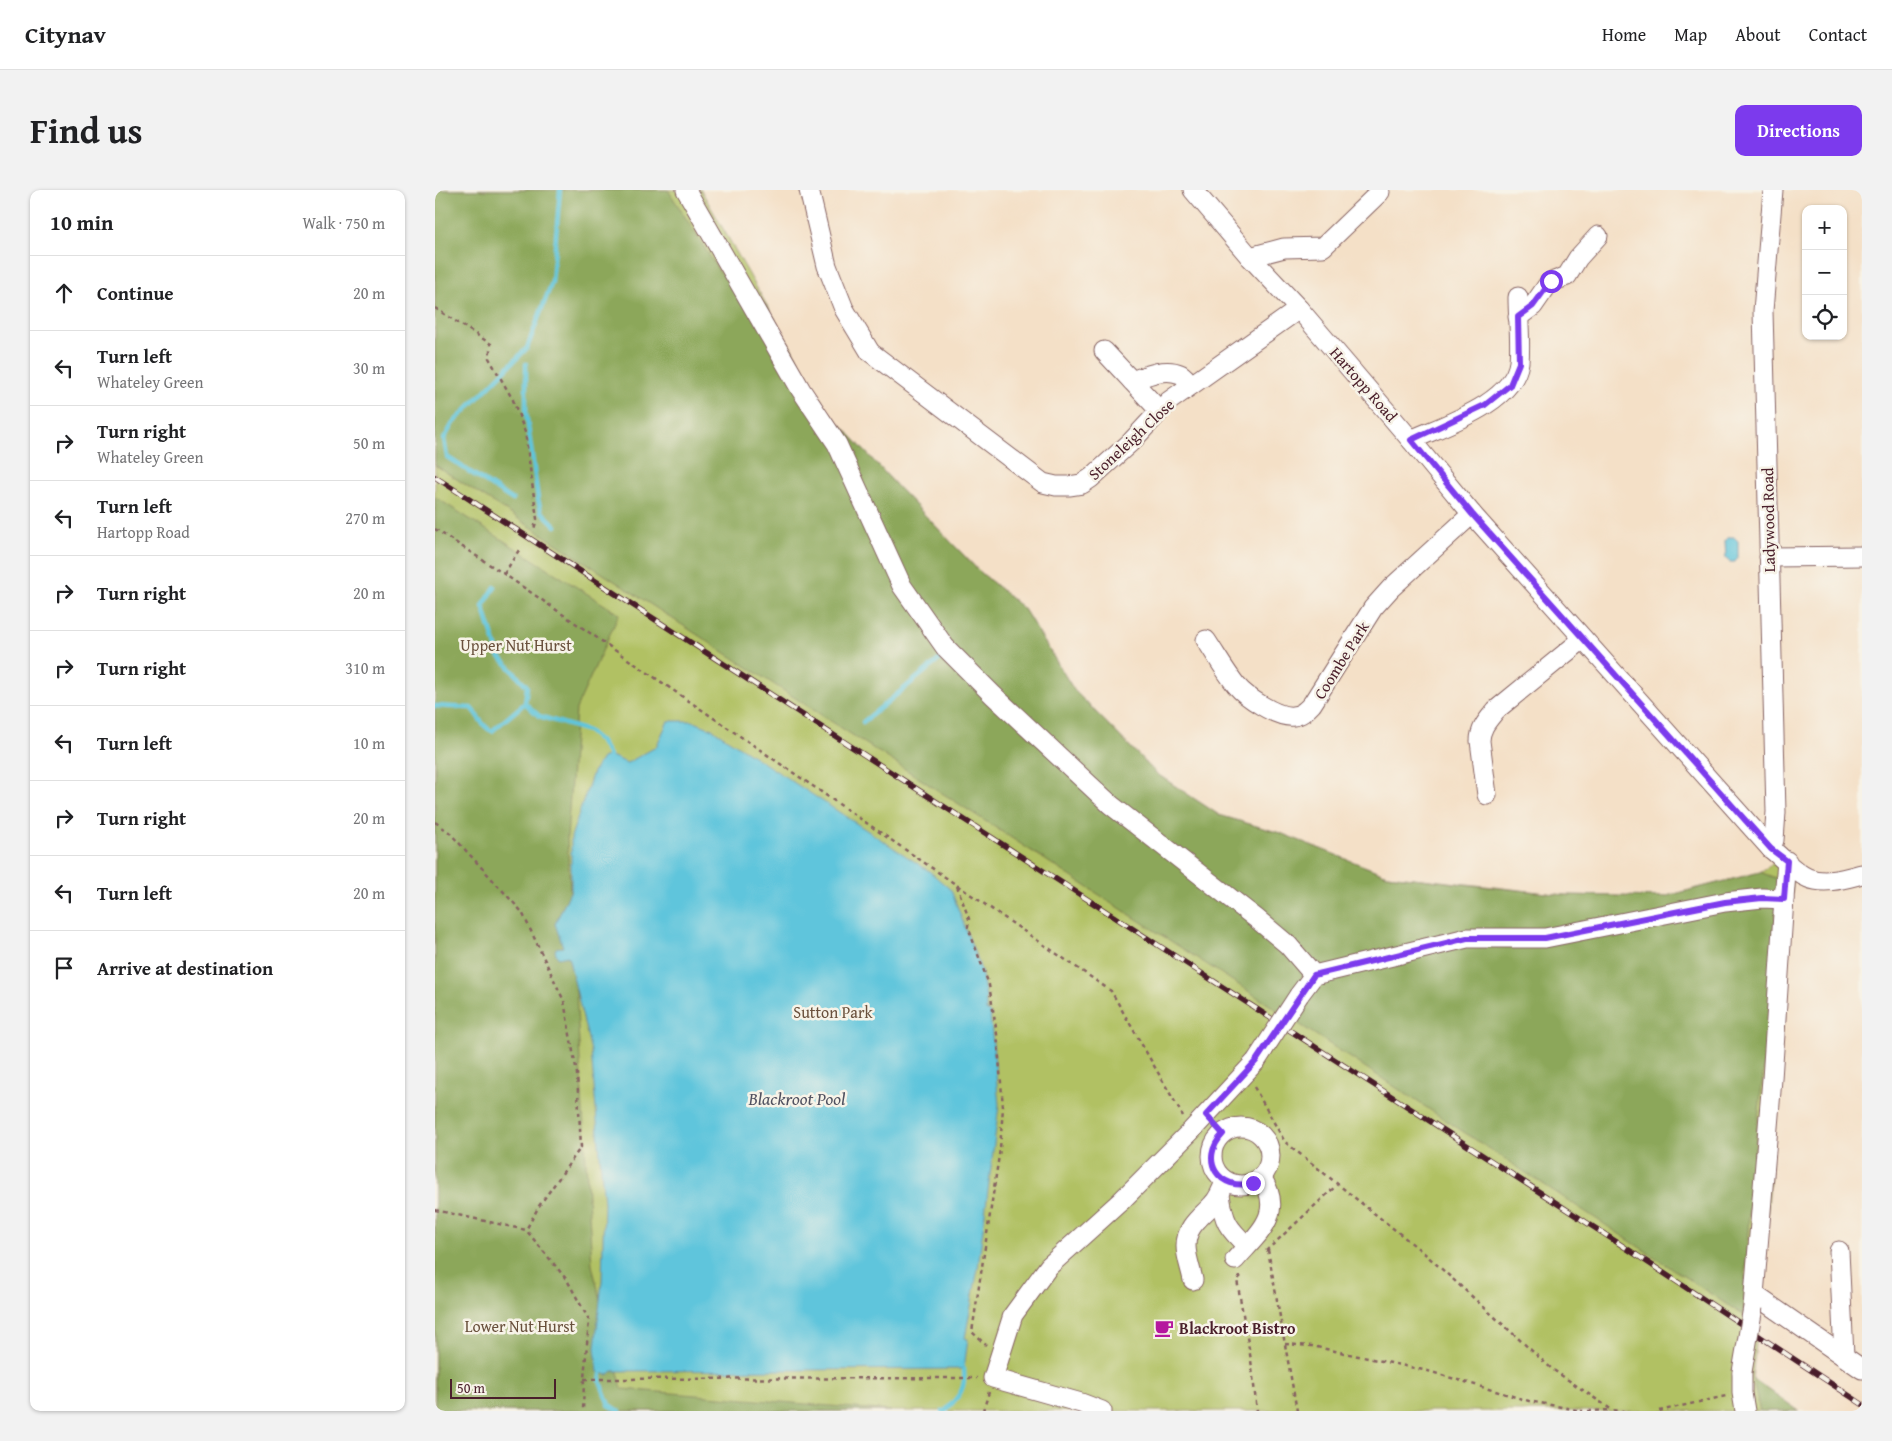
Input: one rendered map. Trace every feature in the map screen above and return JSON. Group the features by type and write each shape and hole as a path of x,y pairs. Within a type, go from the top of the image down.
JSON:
{"street":[{"path":"686,190 801,390 837,444 902,586 945,647 993,695 1111,805 1257,918 1288,945 1314,975"},
{"name":"Stoneleigh Close","path":"809,190 827,266 844,309 870,352 911,381 1043,483 1056,486 1082,484 1091,478 1131,442 1159,410 1191,385 1299,309"},
{"name":"Hartopp Road","path":"1193,190 1250,257 1299,309 1472,514 1771,849 1808,878 1822,881 1843,879 1862,874"},
{"name":"Ladywood Road","path":"1771,849 1774,840 1776,812 1763,311 1773,190"},
{"path":"1250,257 1284,248 1323,246 1380,192"},
{"path":"1518,317 1533,306 1551,281 1567,276 1578,258 1598,236"},
{"path":"1411,440 1485,405 1510,385 1519,363 1518,297"},
{"path":"1104,351 1159,410"},
{"path":"1132,381 1147,375 1164,372 1180,374 1191,385"},
{"name":"Coombe Park","path":"1206,640 1237,687 1251,699 1281,715 1303,714 1312,704 1373,608 1391,588 1472,514"},
{"path":"1769,557 1862,556"},
{"path":"1487,795 1480,732 1487,720 1496,710 1583,639"},
{"path":"1743,1402 1742,1372 1759,1302 1787,861"},
{"path":"1102,1411 1081,1403 993,1378 1013,1315 1049,1266 1121,1201 1191,1131 1251,1066 1314,975 1467,938 1545,938 1725,902 1762,898 1784,899"},
{"path":"1206,1115 1223,1134"},
{"path":"1193,1280 1187,1252 1188,1235 1195,1220 1212,1205 1223,1188 1234,1184 1253,1183 1267,1170 1269,1150 1265,1141 1259,1134 1250,1129 1241,1128 1231,1129 1216,1141 1212,1158 1223,1188 1223,1216 1228,1226 1247,1246"},
{"path":"1235,1260 1265,1226 1272,1208 1271,1197 1261,1177"},
{"path":"1839,1251 1845,1356"},
{"path":"1759,1302 1845,1356 1862,1369"}],"path":[{"path":"435,308 491,344 489,358 513,400 525,432 537,519 534,529"},
{"path":"435,529 504,574 1111,991 1191,1131"},
{"path":"504,574 519,550"},
{"path":"435,822 449,832 521,912 564,1001 577,1074 581,1147 539,1206 526,1230"},
{"path":"957,885 969,919 968,927 989,986 1001,1070 1003,1118 1000,1149 972,1332 999,1358"},
{"path":"1251,1066 1285,1142 1424,1254 1552,1370 1612,1410"},
{"path":"1297,1411 1268,1250 1337,1184"},
{"path":"435,1210 526,1230 567,1280 589,1320 583,1411"},
{"path":"1237,1280 1251,1360 1257,1411"},
{"path":"1285,1344 1312,1346 1418,1369 1529,1401 1583,1411"},
{"path":"584,1379 972,1378"},
{"path":"1659,1411 1743,1402"},
{"path":"1588,1411 1624,1411"}],"green space":[{"name":"Sutton Park","path":"435,190 701,190 826,409 978,570 1024,609 1074,690 1157,774 1219,815 1280,833 1387,875 1565,895 1663,897 1760,872 1777,861 1793,877 1761,1299 1752,1378 1799,1411 435,1411"},
{"path":"435,190 668,190 719,271 768,307 826,409 978,570 1024,609 1074,690 1157,774 1219,815 1280,833 1387,875 1470,885 1565,895 1663,897 1760,872 1778,879 1770,1014 1751,1181 1743,1315 1299,1024 435,465"},
{"name":"Upper Nut Hurst","path":"435,497 619,614 576,709 567,838 592,1265 622,1389 891,1411 435,1411"},
{"path":"1752,1378 1799,1411 1760,1411"}],"water":[{"path":"1729,537 1734,537 1738,541 1738,557 1735,562 1730,562 1726,559 1725,541"},
{"name":"Blackroot Pool","path":"668,721 692,721 712,729 929,871 951,890 981,970 986,997 986,1010 990,1013 999,1105 978,1268 965,1338 968,1339 964,1369 613,1371 608,1375 598,1372 595,1348 602,1281 604,1203 591,1051 568,956 558,958 555,951 556,948 563,947 555,924 571,890 571,837 593,772 602,758 609,755 627,763 656,747"}],"waterway":[{"path":"513,500 447,457 444,439 453,423 527,348 552,282 560,190"},
{"path":"526,364 526,411 538,499 541,511 556,526"},
{"path":"495,587 483,606 499,656 527,686 525,703"},
{"path":"863,722 939,660"},
{"path":"435,706 471,708 483,724 492,731 525,703 539,716 588,731 600,741 609,755"},
{"path":"943,1411 950,1406 961,1392 964,1382 964,1369"},
{"path":"601,1374 600,1381 609,1405 620,1411"}],"railway":[{"path":"435,477 1629,1250 1862,1404"}],"place":[{"name":"Blackroot Bistro","path":"1164,1328"}],"route":[{"path":"1253,1183 1234,1184 1225,1181 1218,1175 1212,1158 1213,1149 1216,1141 1223,1134 1206,1115 1256,1061 1314,975 1467,938 1545,938 1725,902 1762,898 1784,899 1787,861 1771,849 1472,514 1411,440 1485,405 1510,385 1519,363 1518,317 1533,306 1551,281"}],"park label":[{"name":"Lower Nut Hurst","path":"520,1326"}]}
